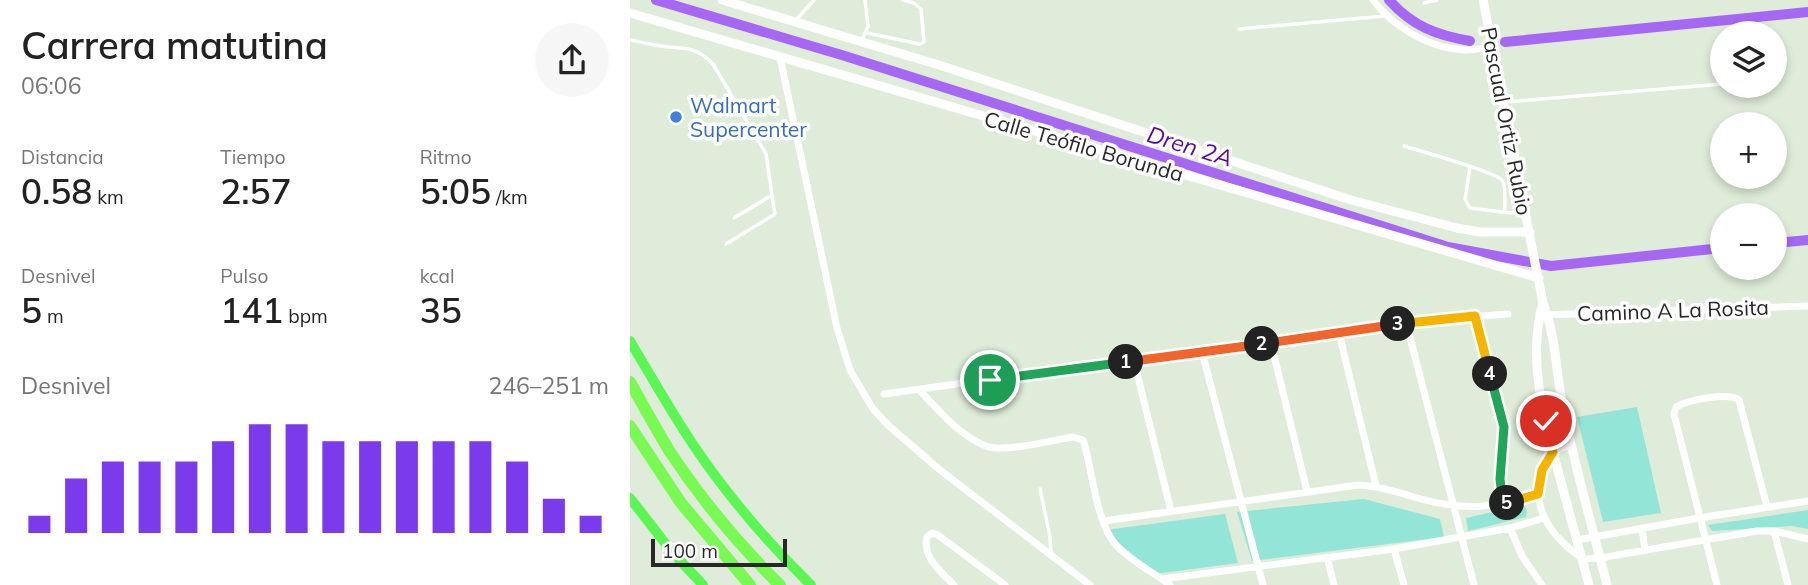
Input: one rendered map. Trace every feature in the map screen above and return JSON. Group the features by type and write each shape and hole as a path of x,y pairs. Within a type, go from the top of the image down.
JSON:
{"highway":[{"path":"630,382 669,450 699,492 758,563 780,585"},
{"path":"630,426 689,513 750,585"}],"main road":[{"path":"630,341 718,480 811,585"},
{"path":"630,498 702,585"}],"street":[{"name":"Calle Teófilo Borunda","path":"722,0 864,37 1352,200 1457,228 1531,237"},
{"path":"1373,0 1387,16 1409,32 1434,44 1467,50 1493,47"},
{"name":"Pascual Ortiz Rubio","path":"1483,0 1537,267 1543,315"},
{"name":"Calle Teófilo Borunda","path":"630,13 1539,278"},
{"path":"779,57 837,328 854,377 873,409 907,443 1090,585"},
{"name":"Camino A La Rosita","path":"1543,315 1808,306"},
{"path":"884,394 1406,322 1508,314"},
{"path":"1543,315 1571,445 1607,585"},
{"path":"1543,315 1536,339 1537,373 1553,452 1589,585"},
{"path":"1475,316 1504,427 1500,479 1503,504"},
{"path":"1406,322 1474,585"},
{"path":"1339,333 1376,486"},
{"path":"1271,342 1307,491"},
{"path":"1202,352 1263,585"},
{"path":"1134,361 1171,511"},
{"path":"919,390 962,432 987,447 1002,448 1080,437 1104,522 1116,545 1170,585"},
{"path":"1717,585 1674,411 1684,403 1729,395 1736,398 1741,404 1767,507"},
{"path":"1571,445 1553,452 1542,470 1538,494 1544,517 1557,537 1582,558 1600,558 1757,531 1774,531 1808,539"},
{"path":"1104,522 1358,485 1376,486 1454,507 1481,508 1538,494"},
{"path":"1577,540 1808,500"},
{"path":"1162,579 1462,538 1510,528 1544,517"},
{"path":"1510,528 1522,556 1542,585"},
{"path":"1642,528 1645,550"},
{"path":"1774,531 1788,585"},
{"path":"954,585 937,568 926,551 927,537 932,533 1004,585"},
{"path":"1394,549 1404,585"},
{"path":"1327,557 1334,585"}],"lane":[{"path":"795,21 814,0"},
{"path":"865,0 864,37 920,44 924,42 921,9 914,3 903,0"},
{"path":"1424,3 1437,0"},
{"path":"1239,29 1387,16"},
{"path":"630,40 668,47 681,46 705,55 766,154 775,214 726,244"},
{"path":"1504,102 1710,85"},
{"path":"1404,146 1470,166 1502,180 1505,212"},
{"path":"1470,166 1466,205 1470,208 1505,212 1525,209"},
{"path":"734,218 772,195"},
{"path":"1040,489 1051,537 1051,556"}],"shaded area":[{"path":"1637,407 1661,513 1603,522 1577,417"},
{"path":"1364,499 1440,519 1444,537 1252,561 1237,512"},
{"path":"1524,505 1526,517 1468,531 1466,518"},
{"path":"1808,510 1808,529 1792,526 1712,531 1708,525"},
{"path":"1225,514 1238,563 1154,574 1111,543 1106,530"}],"waterway":[{"name":"Dren 2A","path":"656,0 845,56 1448,247 1551,266 1710,249"},
{"path":"1389,0 1407,17 1425,28 1470,41"},
{"path":"1505,42 1808,12"},
{"name":"Dren 2A","path":"1787,242 1808,240"}],"place":[{"name":"Walmart Supercenter","path":"676,117"}],"route":[{"path":"990,380 1406,322 1475,316 1504,427 1500,479 1503,504 1538,494 1542,470 1553,452 1546,421"}]}
